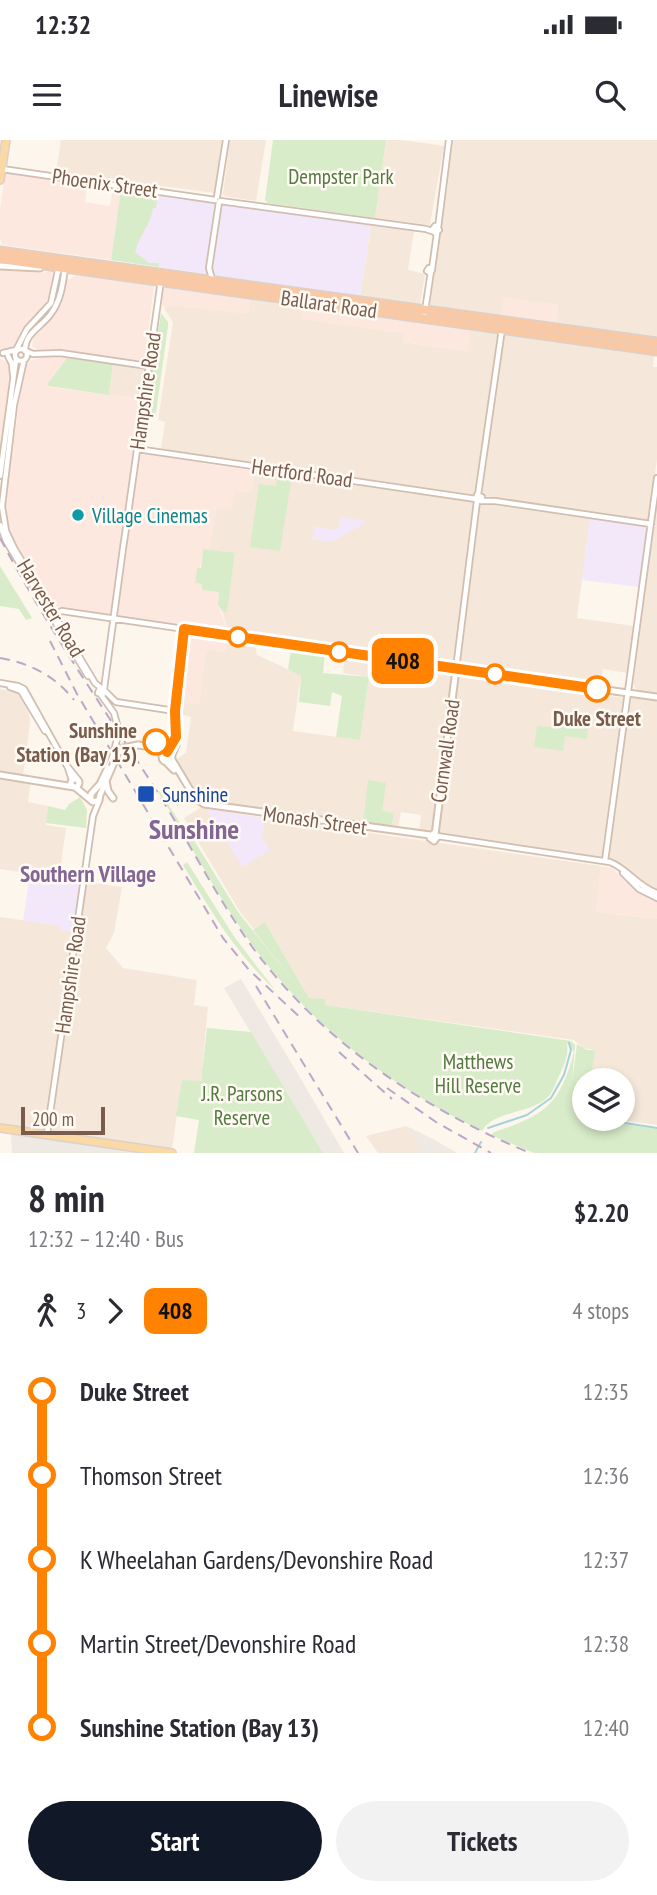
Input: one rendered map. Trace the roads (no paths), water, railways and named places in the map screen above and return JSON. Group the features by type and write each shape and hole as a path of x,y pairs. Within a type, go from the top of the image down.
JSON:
{"highway":[{"name":"Ballarat Road","path":"0,250 87,270 193,280 502,325 657,351"},
{"name":"Ballarat Road","path":"0,259 161,277"},
{"name":"Ballarat Road","path":"193,280 212,279 425,314"},
{"name":"Ballarat Road","path":"502,325 657,342"}],"main road":[{"path":"0,180 6,140"},
{"path":"0,266 32,268 61,265"},
{"path":"456,669 657,697"},
{"name":"Cornwall Road","path":"433,836 456,669"},
{"name":"Hampshire Road","path":"92,796 123,748 138,745 151,747 167,757"},
{"name":"Monash Street","path":"167,757 192,800 203,805 433,836"},
{"name":"Hampshire Road","path":"100,797 111,763"},
{"path":"0,775 56,784 75,783 92,796 100,797"},
{"path":"106,781 108,792 113,798"},
{"path":"92,796 100,797"},
{"path":"0,1128 172,1153"}],"street":[{"path":"193,280 206,274 209,268 226,140"},
{"path":"425,314 434,230 438,219 449,140"},
{"name":"Phoenix Street","path":"2,169 434,230"},
{"path":"0,476 17,367 14,354 27,329 53,299 61,265"},
{"path":"24,360 28,338 56,306 61,265"},
{"path":"209,268 212,279"},
{"name":"Hampshire Road","path":"111,763 119,732 116,717 102,690 161,277"},
{"name":"Cornwall Road","path":"456,669 502,325"},
{"path":"4,354 22,349 41,354 60,353 148,366"},
{"path":"4,354 24,360 41,354"},
{"path":"4,354 12,363 13,380"},
{"name":"Harvester Road","path":"24,360 14,405 2,515 8,536 53,614"},
{"name":"Hertford Road","path":"138,449 651,523"},
{"path":"135,461 143,453 160,452"},
{"path":"657,478 605,861 618,865 657,896"},
{"name":"Harvester Road","path":"0,525 6,541 102,690"},
{"path":"53,614 62,611 456,669"},
{"path":"167,757 176,737 175,711 184,629"},
{"path":"630,680 633,688 645,696"},
{"path":"0,684 21,691 75,783"},
{"path":"102,690 116,702 175,711"},
{"name":"Hampshire Road","path":"47,1135 93,816 92,796"},
{"name":"Hampshire Road","path":"93,816 100,797"},
{"name":"Monash Street","path":"433,836 605,861"}],"waterway":[{"path":"488,1128 527,1115 551,1098 564,1075 571,1050 569,1043"},
{"path":"635,1125 657,1128"},
{"path":"475,1153 481,1142"}],"railway":[{"path":"0,538 56,635 156,790 227,910 281,982 311,1014 377,1069 451,1115 530,1153"},
{"path":"50,641 77,694 223,938 249,970 303,1020"},
{"path":"0,658 22,663 50,677 74,700"},
{"path":"256,986 358,1153"},
{"path":"339,1052 392,1099"},
{"path":"387,1088 436,1122 491,1153"}],"place":[{"name":"Village Cinemas","path":"78,515"},
{"name":"Duke Street","path":"597,689"},
{"name":"Sunshine Station (Bay 13)","path":"156,742"},
{"name":"Sunshine","path":"146,794"}],"district":[{"name":"Sunshine","path":"194,828"},
{"name":"Southern Village","path":"88,873"}],"park label":[{"name":"Dempster Park","path":"341,176"},
{"name":"Matthews Hill Reserve","path":"478,1073"},
{"name":"J.R. Parsons Reserve","path":"242,1105"}]}
